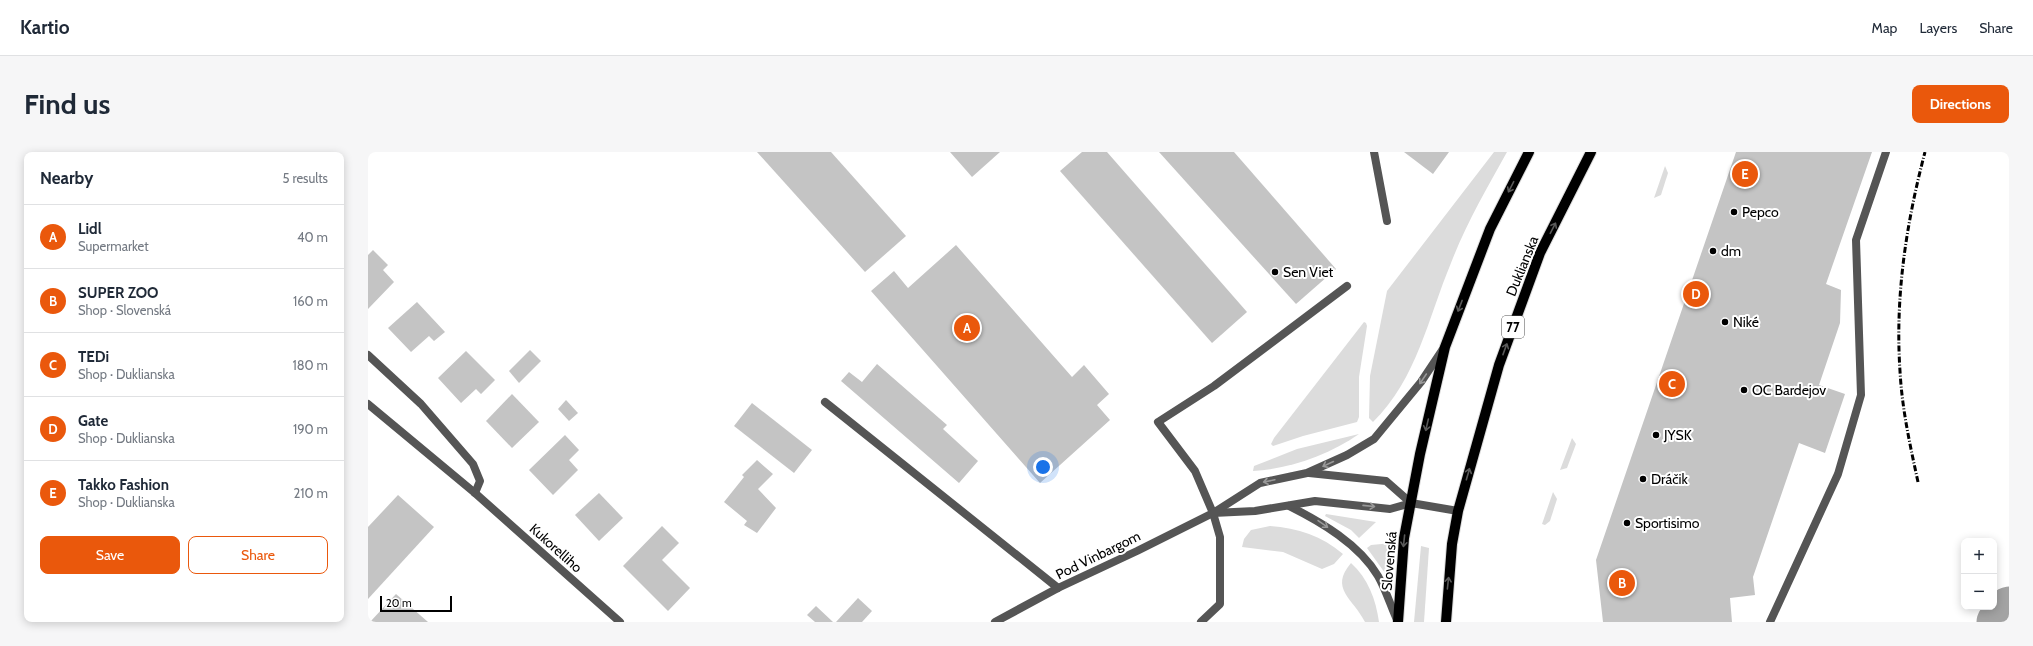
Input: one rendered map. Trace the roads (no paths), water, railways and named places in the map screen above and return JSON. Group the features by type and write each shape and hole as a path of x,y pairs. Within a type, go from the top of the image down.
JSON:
{"main road":[{"path":"1411,503 1420,454 1445,346 1490,229 1529,152"},
{"name":"Duklianska","path":"1458,511 1499,366 1540,253 1592,152"},
{"name":"Slovenská","path":"1398,622 1404,538 1411,503"},
{"name":"77","path":"1446,622 1452,544 1458,511"}],"street":[{"path":"1374,152 1387,221"},
{"path":"1770,622 1838,474 1861,395 1856,240 1886,152"},
{"path":"1209,622 1220,604 1220,537 1213,513 1195,471 1158,422 1214,386 1346,286"},
{"name":"Pod Vinbargom","path":"995,622 1058,588 1137,552 1213,513 1260,483 1307,473 1346,455 1374,438 1422,382 1445,346"},
{"path":"368,355 421,404 473,464 480,481 475,493"},
{"path":"825,402 1058,588"},
{"name":"Kukorelliho","path":"368,404 475,493 620,622"},
{"name":"Pod Vinbargom","path":"1307,473 1386,481 1411,503"},
{"name":"Pod Vinbargom","path":"1213,513 1255,511 1315,501 1390,508 1411,503 1458,511"},
{"path":"1289,506 1319,521 1356,550 1378,576 1398,622"},
{"path":"1202,622 1220,604"}],"waterway":[{"path":"1998,622 2009,608"}],"railway":[{"path":"1918,482 1904,413 1900,371 1899,316 1907,233 1925,152"}],"place":[{"name":"Takko Fashion","path":"1745,174"},
{"name":"Pepco","path":"1734,212"},
{"name":"dm","path":"1713,251"},
{"name":"Sen Viet","path":"1275,272"},
{"name":"Gate","path":"1696,294"},
{"name":"Niké","path":"1725,322"},
{"name":"Lidl","path":"967,328"},
{"name":"TEDi","path":"1672,384"},
{"name":"OC Bardejov","path":"1744,390"},
{"name":"JYSK","path":"1656,435"},
{"name":"Dráčik","path":"1643,479"},
{"name":"Sportisimo","path":"1627,523"},
{"name":"SUPER ZOO","path":"1622,583"}]}
